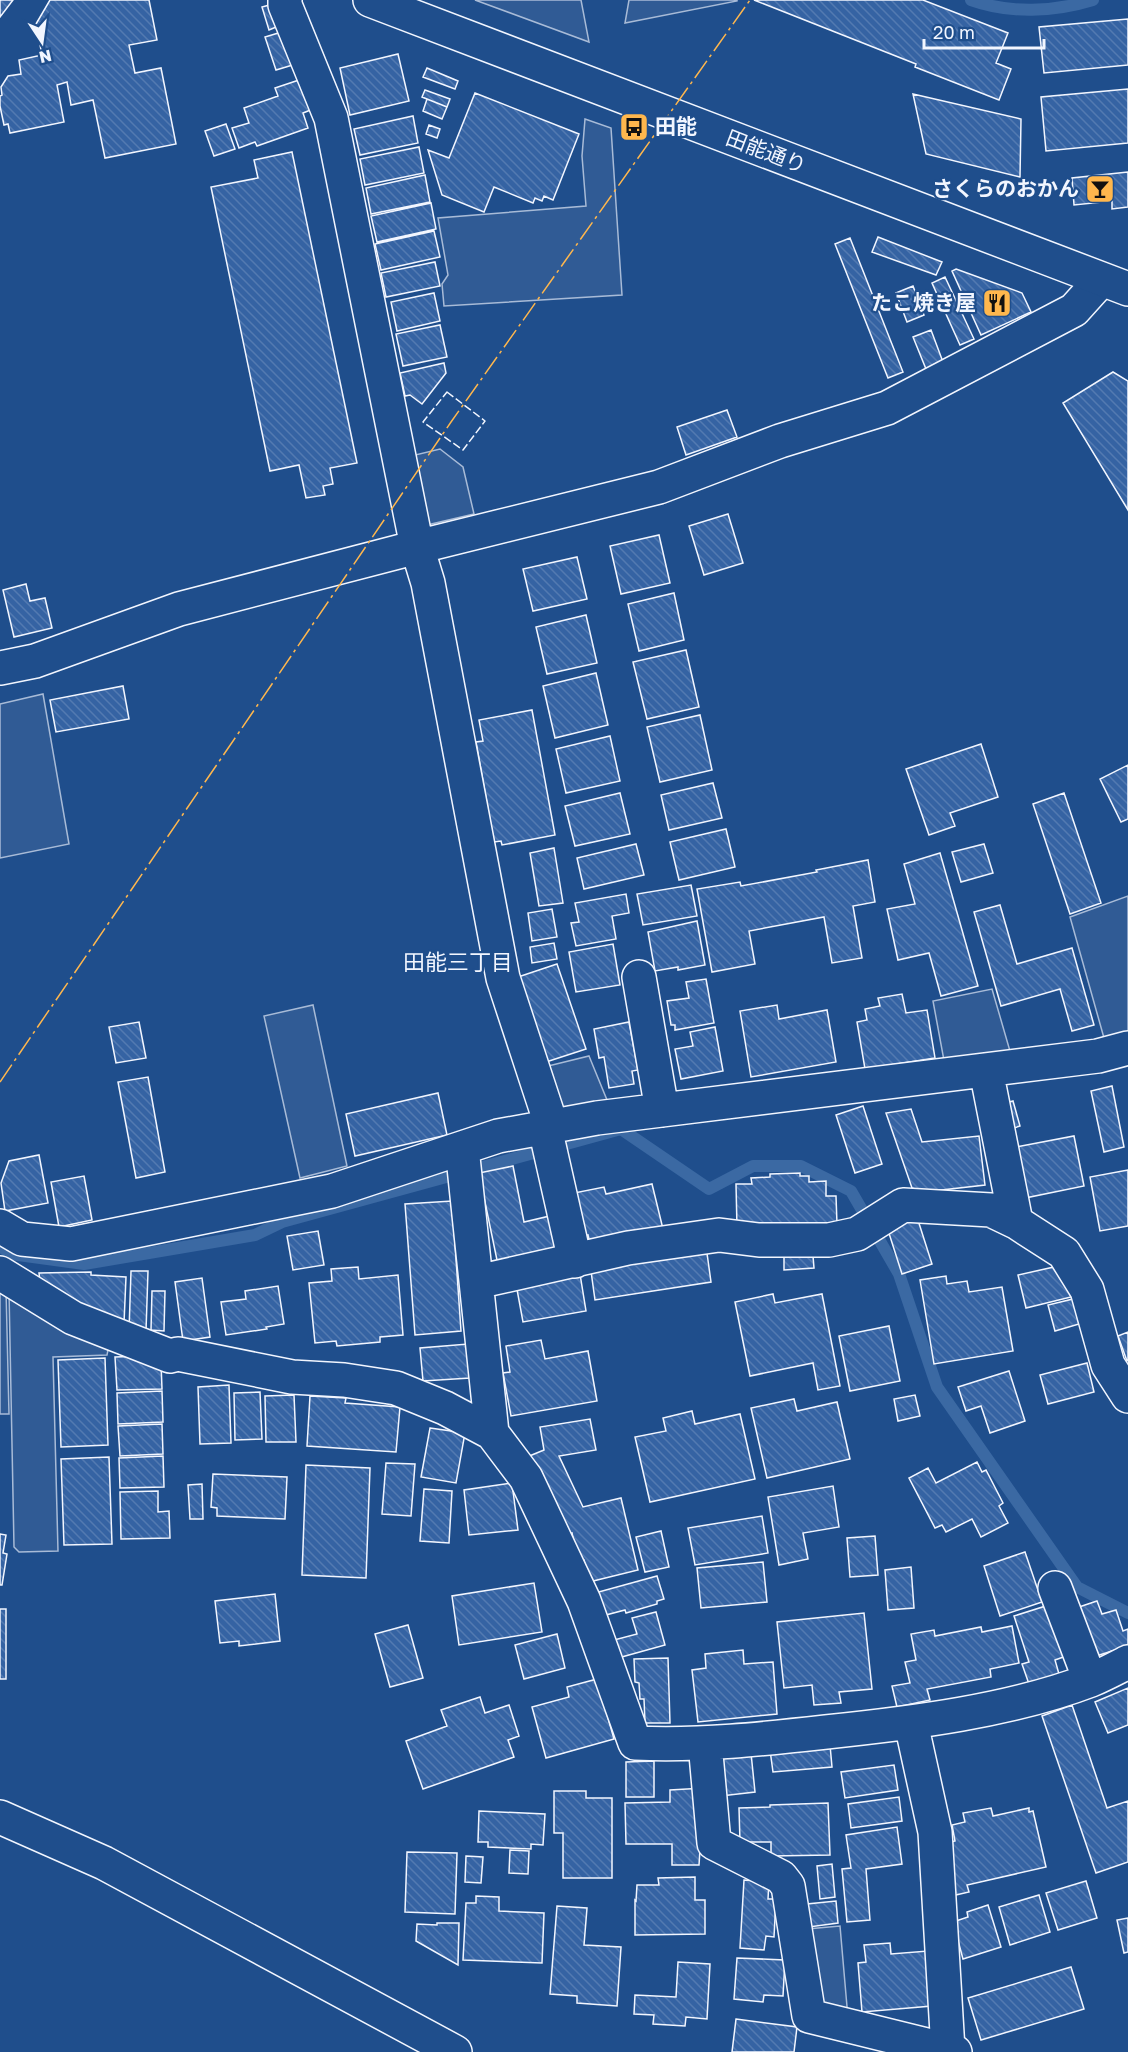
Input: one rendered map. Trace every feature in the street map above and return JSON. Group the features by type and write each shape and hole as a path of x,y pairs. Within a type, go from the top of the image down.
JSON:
{"street":[{"path":"285,0 285,5 331,118 417,547 429,583 503,978 548,1127 575,1260"},
{"name":"田能通り","path":"370,0 1114,284"},
{"path":"0,668 34,661 179,609 659,487 780,441 887,408 1074,310 1114,284"},
{"path":"639,977 662,1110"},
{"path":"0,1226 22,1239 71,1245 332,1191 498,1136 597,1118 1098,1056 1128,1048"},
{"path":"986,1070 1016,1222"},
{"path":"462,1148 492,1433"},
{"path":"477,1282 628,1248 719,1235 759,1240 829,1240 857,1234 903,1206 992,1210 1016,1222 1064,1253 1087,1290 1108,1365 1128,1396"},
{"path":"0,1274 73,1318 170,1356 178,1354 292,1377 344,1380 396,1388 445,1408 492,1433 526,1478 584,1601 635,1743 672,1745 705,1743 911,1723 1024,1701 1090,1680 1128,1662"},
{"path":"1055,1588 1090,1680"},
{"path":"705,1743 714,1843 781,1878 788,1886 809,2016 951,2051 935,1832 911,1723"},
{"path":"0,1817 104,1863 455,2052"}],"shaded area":[{"path":"475,0 581,0 589,42"},
{"path":"629,0 737,0 737,1 625,23"},
{"path":"585,119 611,128 622,295 444,306 442,284 448,275 438,218 586,206 582,156"},
{"path":"440,449 463,467 474,514 427,525 411,456"},
{"path":"43,694 69,844 0,858 0,704"},
{"path":"1128,896 1128,1032 1104,1038 1070,917"},
{"path":"992,989 1012,1058 945,1066 933,1001"},
{"path":"313,1005 347,1166 300,1178 264,1016"},
{"path":"589,1056 607,1100 559,1108 544,1067"},
{"path":"0,1286 6,1289 9,1414 0,1414"},
{"path":"9,1291 109,1345 107,1355 53,1357 58,1551 19,1552 14,1547"},
{"path":"840,1926 848,2018 817,2012 807,1929"}],"building":[{"path":"0,0 13,0 0,17"},
{"path":"50,0 149,0 157,40 129,45 135,73 161,68 176,144 105,158 93,100 71,105 67,82 57,85 64,122 10,133 8,124 4,125 0,106 1,87 8,76 21,74 19,60 42,55 36,24"},
{"path":"754,0 923,0 1008,33 996,63 1011,69 999,100 915,67 916,64"},
{"path":"273,4 281,25 269,30 262,7"},
{"path":"1128,19 1128,65 1044,73 1039,27"},
{"path":"285,31 296,64 276,70 265,37"},
{"path":"398,54 409,101 350,115 340,68"},
{"path":"427,68 458,81 455,89 423,77"},
{"path":"302,79 313,109 303,113 308,128 257,146 255,142 239,148 232,128 249,123 244,108 278,96 275,88"},
{"path":"1128,89 1128,143 1046,151 1041,97"},
{"path":"425,90 450,99 447,107 422,97"},
{"path":"475,93 579,134 553,200 544,196 542,201 535,198 533,203 494,187 484,212 442,195 428,150 449,158"},
{"path":"913,94 1021,119 1020,177 926,154"},
{"path":"427,99 447,107 442,119 423,111"},
{"path":"413,116 418,143 360,155 354,129"},
{"path":"226,124 235,149 214,156 205,131"},
{"path":"429,125 440,129 437,138 426,134"},
{"path":"419,147 424,173 365,185 360,159"},
{"path":"292,152 357,463 330,468 333,484 323,486 325,495 306,498 299,465 270,471 211,187 258,178 254,160"},
{"name":"さくらのおかん","path":"1128,172 1128,207 1112,209 1112,201 1074,205 1072,178"},
{"path":"425,175 430,202 371,214 366,188"},
{"path":"431,203 436,229 377,242 371,216"},
{"path":"434,231 440,257 381,270 375,244"},
{"path":"878,237 942,262 936,275 872,252"},
{"path":"850,238 903,372 888,378 835,244"},
{"path":"435,262 440,286 386,297 381,273"},
{"name":"たこ焼き屋","path":"956,269 1022,293 1031,312 981,335 952,271"},
{"path":"945,277 974,339 960,345 932,283"},
{"path":"913,286 924,315 907,322 896,293"},
{"path":"434,293 440,321 397,331 391,302"},
{"path":"440,325 447,357 403,366 396,334"},
{"path":"931,330 943,362 926,369 913,337"},
{"path":"444,363 446,373 422,404 410,395 405,396 400,373"},
{"path":"1113,372 1128,381 1128,510 1063,403"},
{"path":"727,410 737,437 686,455 677,427"},
{"path":"728,514 743,563 704,575 689,526"},
{"path":"659,535 670,583 621,594 610,546"},
{"path":"577,557 587,599 533,611 523,569"},
{"path":"26,584 30,601 45,598 52,628 14,637 3,590"},
{"path":"674,593 684,640 639,651 628,604"},
{"path":"586,615 597,663 547,674 536,627"},
{"path":"686,650 699,707 647,719 633,662"},
{"path":"596,673 608,725 555,738 543,686"},
{"path":"123,686 129,719 56,732 50,700"},
{"path":"532,710 555,835 502,845 501,841 494,842 476,742 483,741 479,720"},
{"path":"700,715 712,770 660,782 647,727"},
{"path":"610,736 620,781 566,793 556,749"},
{"path":"981,744 998,797 950,813 955,826 929,835 906,769"},
{"path":"1128,765 1128,819 1121,822 1100,779"},
{"path":"713,783 722,818 669,830 661,795"},
{"path":"620,793 630,834 575,846 565,806"},
{"path":"1064,793 1101,903 1070,914 1033,804"},
{"path":"726,829 735,867 679,880 670,842"},
{"path":"636,844 644,875 584,889 577,858"},
{"path":"984,844 993,873 961,882 952,852"},
{"path":"554,848 563,903 539,906 530,853"},
{"path":"940,853 978,986 941,996 929,953 898,960 887,909 915,904 904,864"},
{"path":"868,860 875,902 853,906 862,958 832,963 824,917 749,931 755,964 712,972 697,889 740,882 741,886"},
{"path":"691,885 697,916 643,925 637,894"},
{"path":"626,894 629,913 612,916 616,939 576,946 571,923 579,922 575,903"},
{"path":"1000,905 1017,964 1072,948 1094,1025 1072,1031 1060,989 1001,1006 974,912"},
{"path":"552,909 557,937 532,941 528,913"},
{"path":"697,921 705,965 655,971 648,932"},
{"path":"554,943 557,959 532,963 530,947"},
{"path":"613,944 620,985 576,992 569,952"},
{"path":"557,964 586,1049 546,1062 518,977"},
{"path":"706,979 714,1023 675,1030 675,1025 671,1025 667,1001 689,998 686,982"},
{"path":"902,994 906,1013 927,1010 935,1058 865,1069 857,1022 867,1020 865,1009 880,1006 878,998"},
{"path":"777,1005 779,1019 827,1010 836,1062 751,1077 740,1011"},
{"path":"139,1022 146,1058 116,1063 109,1027"},
{"path":"629,1022 638,1070 632,1071 634,1084 609,1088 604,1057 599,1058 594,1029"},
{"path":"715,1027 723,1071 681,1079 675,1049 693,1046 690,1032"},
{"path":"148,1077 165,1172 136,1178 118,1082"},
{"path":"1112,1086 1124,1147 1104,1152 1091,1091"},
{"path":"438,1093 447,1135 355,1156 346,1114"},
{"path":"1013,1101 1020,1126 1008,1130 1002,1104"},
{"path":"863,1106 882,1164 855,1173 836,1115"},
{"path":"911,1109 922,1142 979,1136 985,1185 924,1192 912,1188 886,1113"},
{"path":"1074,1136 1084,1186 1025,1198 1016,1147"},
{"path":"39,1155 48,1203 5,1211 1,1183 9,1161"},
{"path":"513,1166 524,1222 554,1215 563,1259 498,1265 479,1173"},
{"path":"1128,1170 1128,1226 1100,1231 1090,1177"},
{"path":"800,1173 800,1176 809,1176 809,1182 826,1181 826,1196 836,1196 837,1224 737,1228 736,1184 752,1184 751,1178 770,1177 770,1174"},
{"path":"84,1176 92,1220 59,1227 51,1182"},
{"path":"652,1184 663,1229 590,1245 588,1235 579,1237 569,1194 604,1187 606,1194"},
{"path":"452,1201 461,1331 415,1335 405,1204"},
{"path":"917,1217 932,1264 902,1274 887,1227"},
{"path":"318,1231 324,1265 293,1270 287,1236"},
{"path":"706,1246 711,1282 595,1300 590,1264"},
{"path":"813,1256 814,1268 784,1270 784,1257"},
{"path":"1063,1265 1071,1297 1026,1308 1018,1275"},
{"path":"358,1267 359,1279 398,1275 403,1335 380,1337 380,1342 337,1346 336,1341 315,1343 309,1283 332,1281 331,1269"},
{"path":"131,1271 148,1271 146,1331 129,1331"},
{"path":"91,1272 91,1275 126,1277 124,1323 79,1309 40,1281 39,1273"},
{"path":"580,1274 586,1311 523,1322 516,1284"},
{"path":"946,1276 947,1284 967,1281 969,1292 1002,1287 1013,1351 934,1364 920,1280"},
{"path":"202,1278 210,1337 183,1341 175,1282"},
{"path":"278,1286 284,1324 226,1335 221,1302 246,1299 245,1291"},
{"path":"152,1291 165,1291 164,1331 151,1330"},
{"path":"773,1294 775,1303 822,1294 840,1386 818,1390 813,1363 750,1376 735,1302"},
{"path":"1073,1299 1079,1324 1055,1331 1048,1305"},
{"path":"889,1326 900,1381 850,1391 839,1336"},
{"path":"1128,1332 1128,1360 1127,1361 1118,1336"},
{"path":"541,1340 545,1359 588,1351 597,1401 511,1416 503,1373 510,1372 506,1346"},
{"path":"468,1344 470,1378 423,1381 420,1348"},
{"path":"146,1356 161,1363 162,1389 117,1390 115,1357"},
{"path":"105,1358 108,1445 61,1447 58,1360"},
{"path":"1087,1363 1094,1392 1048,1404 1040,1375"},
{"path":"1009,1371 1025,1421 990,1433 981,1406 966,1411 958,1387"},
{"path":"229,1385 231,1443 200,1444 198,1387"},
{"path":"162,1391 163,1422 118,1424 117,1393"},
{"path":"260,1392 262,1439 235,1440 234,1393"},
{"path":"294,1395 296,1442 266,1442 265,1396"},
{"path":"915,1395 920,1416 898,1421 894,1399"},
{"path":"310,1396 346,1398 345,1403 400,1407 396,1452 307,1446"},
{"path":"794,1399 797,1411 837,1402 850,1459 767,1478 751,1408"},
{"path":"692,1411 695,1424 740,1414 755,1479 650,1502 635,1437 666,1431 663,1418"},
{"path":"590,1419 596,1450 559,1456 583,1507 621,1498 638,1570 589,1582 584,1560 578,1561 572,1533 568,1534 527,1457 544,1450 540,1427"},
{"path":"162,1424 163,1454 120,1456 118,1426"},
{"path":"430,1428 465,1433 456,1483 421,1477"},
{"path":"163,1456 164,1487 120,1488 119,1458"},
{"path":"109,1457 112,1544 64,1545 61,1459"},
{"path":"977,1462 982,1472 986,1470 1003,1503 999,1506 1008,1523 981,1537 972,1519 946,1532 942,1525 935,1528 909,1478 928,1468 936,1483"},
{"path":"386,1463 415,1464 411,1516 382,1514"},
{"path":"306,1465 370,1468 366,1578 302,1575"},
{"path":"213,1474 287,1477 285,1519 217,1516 217,1508 211,1507"},
{"path":"512,1483 518,1530 469,1535 464,1490"},
{"path":"202,1484 203,1519 190,1519 188,1485"},
{"path":"833,1486 839,1527 803,1533 808,1559 779,1565 768,1497"},
{"path":"424,1489 452,1491 449,1543 420,1541"},
{"path":"158,1491 158,1512 169,1511 170,1538 121,1539 120,1492"},
{"path":"762,1516 768,1553 695,1565 688,1528"},
{"path":"661,1531 669,1567 645,1572 636,1537"},
{"path":"0,1534 6,1535 3,1553 7,1554 2,1585 0,1585"},
{"path":"875,1536 878,1575 850,1577 847,1538"},
{"path":"1025,1552 1042,1602 1000,1616 984,1566"},
{"path":"763,1562 767,1602 701,1608 697,1568"},
{"path":"911,1567 914,1608 888,1610 885,1570"},
{"path":"657,1576 664,1599 657,1601 657,1604 626,1613 625,1610 602,1616 595,1593"},
{"path":"534,1583 542,1632 459,1645 452,1596"},
{"path":"275,1594 280,1641 239,1646 239,1641 220,1643 215,1601"},
{"path":"1097,1601 1102,1614 1116,1610 1123,1631 1128,1629 1128,1646 1093,1657 1076,1608"},
{"path":"1052,1604 1069,1655 1055,1660 1059,1674 1029,1684 1022,1664 1029,1662 1014,1616"},
{"path":"0,1609 6,1609 6,1679 0,1679"},
{"path":"656,1612 665,1645 618,1658 614,1640 637,1634 632,1618"},
{"path":"864,1613 872,1689 839,1692 841,1703 814,1705 812,1685 784,1688 777,1622"},
{"path":"408,1625 423,1678 390,1687 375,1634"},
{"path":"1012,1626 1019,1663 990,1669 991,1677 927,1689 930,1700 897,1707 892,1686 910,1683 905,1662 916,1660 911,1634 934,1630 935,1636 981,1627 982,1632"},
{"path":"557,1634 565,1668 524,1679 515,1645"},
{"path":"743,1650 744,1664 773,1662 777,1714 698,1722 692,1670 706,1668 705,1654"},
{"path":"668,1658 670,1723 645,1723 644,1699 640,1699 639,1683 635,1682 634,1659"},
{"path":"597,1679 614,1739 546,1758 532,1707 569,1697 567,1687"},
{"path":"1128,1688 1128,1725 1108,1733 1095,1702"},
{"path":"480,1697 485,1713 509,1705 519,1736 508,1740 514,1757 423,1789 406,1741 447,1726 441,1710"},
{"path":"1072,1705 1107,1808 1128,1801 1128,1862 1096,1873 1042,1716"},
{"path":"830,1745 832,1767 773,1772 770,1750"},
{"path":"751,1753 755,1792 721,1796 717,1756"},
{"path":"654,1761 654,1797 626,1797 626,1762"},
{"path":"894,1765 898,1790 845,1798 841,1772"},
{"path":"704,1788 699,1865 672,1865 672,1844 626,1844 625,1803 670,1802 670,1790"},
{"path":"554,1791 586,1791 586,1798 612,1798 612,1878 563,1878 563,1833 554,1833"},
{"path":"899,1797 902,1821 851,1828 848,1804"},
{"path":"828,1803 830,1855 771,1856 771,1842 740,1842 739,1808"},
{"path":"991,1808 993,1816 1029,1808 1029,1812 1033,1811 1046,1867 967,1885 969,1892 947,1897 943,1844 955,1841 952,1825 965,1822 963,1813"},
{"path":"479,1811 545,1814 543,1845 531,1844 531,1849 488,1847 488,1842 478,1842"},
{"path":"897,1827 902,1864 866,1869 870,1920 847,1922 842,1869 851,1868 846,1835"},
{"path":"510,1850 529,1851 528,1874 509,1873"},
{"path":"407,1852 457,1853 455,1914 405,1912"},
{"path":"466,1856 483,1857 481,1883 465,1882"},
{"path":"832,1864 835,1897 820,1899 817,1866"},
{"path":"695,1877 695,1900 705,1900 705,1934 635,1935 637,1885 659,1885 658,1878"},
{"path":"744,1880 769,1882 768,1899 776,1899 774,1937 766,1936 764,1950 740,1948"},
{"path":"1086,1881 1097,1918 1058,1930 1046,1893"},
{"path":"1039,1895 1050,1932 1010,1945 999,1907"},
{"path":"476,1896 499,1897 499,1911 544,1913 542,1963 463,1960 466,1903 476,1903"},
{"path":"836,1901 838,1923 809,1927 807,1904"},
{"path":"988,1905 1001,1947 963,1959 953,1922 968,1917 967,1912"},
{"path":"557,1906 587,1908 584,1945 621,1947 617,2006 577,2003 577,1996 550,1994"},
{"path":"1128,1918 1128,1952 1124,1953 1117,1920"},
{"path":"437,1923 459,1923 458,1965 416,1941 417,1924 437,1925"},
{"path":"890,1943 891,1954 928,1951 932,2006 862,2012 858,1963 866,1962 864,1945"},
{"path":"737,1958 785,1960 783,1996 764,1995 763,2002 734,1999"},
{"path":"678,1962 710,1964 707,2019 686,2017 685,2026 653,2024 654,2015 634,2014 635,1995 676,1997"},
{"path":"1071,1967 1084,2009 981,2040 968,1998"},
{"path":"736,2019 797,2027 794,2052 732,2052"}],"waterway":[{"path":"971,0 1001,8 1032,10 1063,7 1093,0"},
{"path":"0,1246 11,1254 84,1264 255,1235 282,1222 621,1129 709,1189 753,1166 801,1166 851,1191 899,1274 937,1387 1077,1587 1128,1613"}],"fence":[{"path":"447,392 485,421 463,450 423,422 447,392"}],"power":[{"path":"0,1082 451,422 750,0"}],"place":[{"name":"田能","path":"634,127"},
{"name":"さくらのおかん","path":"1100,189"},
{"name":"たこ焼き屋","path":"997,303"}],"district":[{"name":"田能三丁目","path":"458,962"}]}
